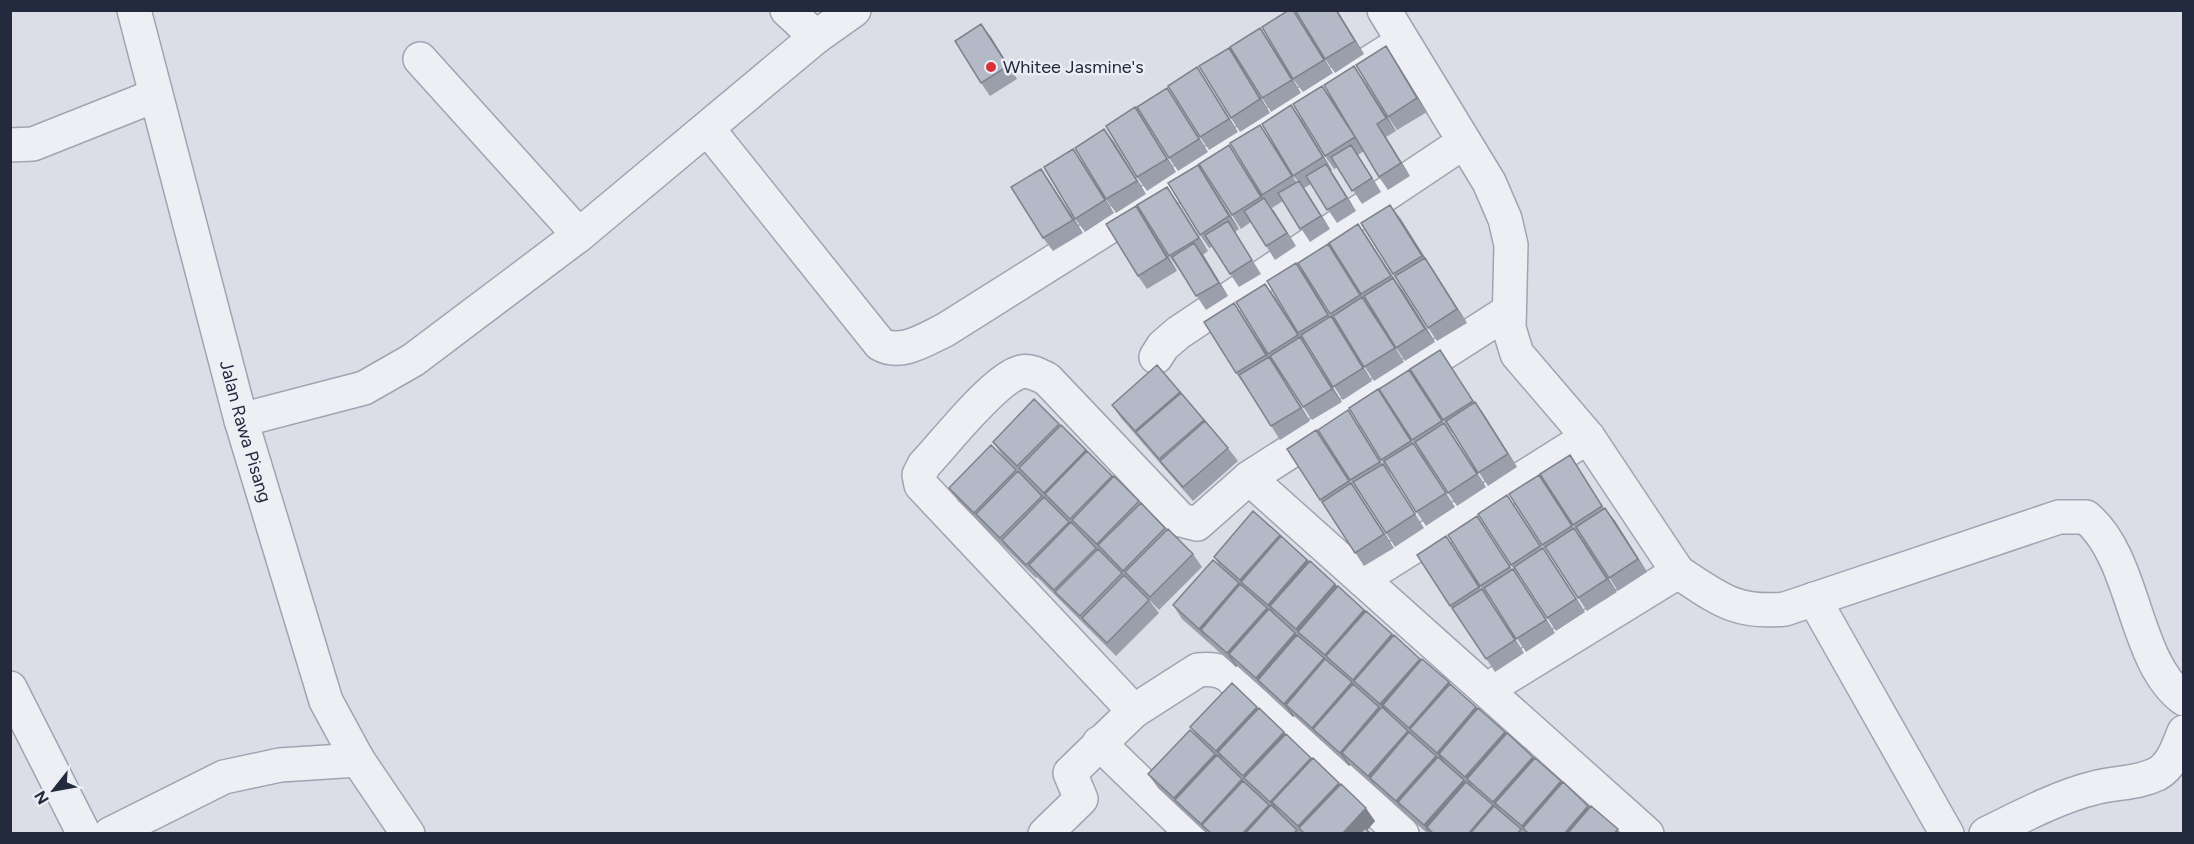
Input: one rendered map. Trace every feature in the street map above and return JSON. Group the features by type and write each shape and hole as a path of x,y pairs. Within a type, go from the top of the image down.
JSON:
{"street":[{"name":"Jalan Rawa Pisang","path":"134,10 154,96 241,420 326,701 393,829"},
{"path":"787,10 816,37"},
{"path":"241,420 335,398 364,388 388,376 579,235 816,37 854,10"},
{"path":"1384,10 1401,42 1489,182 1505,219 1511,245 1510,336 1517,354 1588,437 1678,572 1734,606 1758,612 1785,609 2059,517 2086,517 2108,539 2158,669 2173,691 2184,699"},
{"path":"708,129 880,344 888,348 899,348 913,345 945,330 1401,42"},
{"path":"420,59 579,235"},
{"path":"10,145 33,144 154,96"},
{"path":"1156,357 1163,346 1178,333 1464,142"},
{"path":"1134,711 921,486 921,471 993,390 1013,375 1029,371 1047,379 1181,520 1188,524 1202,521 1249,478 1509,311"},
{"path":"1362,579 1588,437"},
{"path":"1249,478 1647,834"},
{"path":"1486,690 1678,572"},
{"path":"1814,599 1947,834"},
{"path":"1045,834 1081,799 1070,773 1099,743 1134,711 1197,670 1220,670 1402,834"},
{"path":"10,688 84,834"},
{"path":"1986,834 2092,788 2116,783 2128,785 2158,773 2172,760 2184,732"},
{"path":"1099,743 1192,834"},
{"path":"110,834 224,777 280,765 358,760"}],"building":[{"path":"1289,10 1293,10 1324,60 1293,79 1262,27"},
{"path":"1295,10 1336,10 1355,41 1325,59"},
{"name":"Whitee Jasmine's","path":"981,24 1008,66 981,83 955,41"},
{"path":"1260,28 1292,80 1262,98 1230,47"},
{"path":"1386,46 1417,98 1388,117 1356,65"},
{"path":"1229,48 1260,99 1231,118 1199,66"},
{"path":"1354,66 1386,118 1377,124 1401,163 1379,177 1324,85"},
{"path":"1197,67 1229,119 1200,137 1168,86"},
{"path":"1322,86 1355,137 1325,156 1293,104"},
{"path":"1167,88 1199,139 1169,158 1137,107"},
{"path":"1291,105 1323,157 1293,176 1262,124"},
{"path":"1135,107 1167,159 1137,177 1106,126"},
{"path":"1260,125 1292,176 1262,195 1230,143"},
{"path":"1104,129 1137,181 1106,199 1075,148"},
{"path":"1229,145 1261,197 1232,215 1199,164"},
{"path":"1351,145 1372,178 1352,191 1331,157"},
{"path":"1073,149 1105,200 1075,219 1044,167"},
{"path":"1326,164 1347,198 1327,210 1306,176"},
{"path":"1198,165 1229,216 1200,235 1168,183"},
{"path":"1041,169 1073,220 1043,238 1011,187"},
{"path":"1299,181 1321,216 1300,229 1278,193"},
{"path":"1167,187 1199,238 1169,256 1137,205"},
{"path":"1264,198 1287,233 1266,246 1244,211"},
{"path":"1390,205 1422,256 1393,274 1361,223"},
{"path":"1136,206 1167,258 1138,276 1106,224"},
{"path":"1228,221 1252,260 1230,274 1205,235"},
{"path":"1358,224 1391,276 1361,294 1329,243"},
{"path":"1194,243 1219,283 1196,296 1172,257"},
{"path":"1328,244 1360,295 1330,314 1298,263"},
{"path":"1425,258 1457,309 1428,328 1395,276"},
{"path":"1296,263 1328,315 1298,333 1267,281"},
{"path":"1393,278 1425,329 1396,348 1364,296"},
{"path":"1265,284 1298,335 1268,354 1236,302"},
{"path":"1362,297 1395,348 1364,367 1333,316"},
{"path":"1234,303 1266,355 1236,373 1204,322"},
{"path":"1331,316 1363,368 1333,387 1301,335"},
{"path":"1300,337 1332,389 1303,407 1270,356"},
{"path":"1440,350 1473,401 1443,420 1410,369"},
{"path":"1269,357 1301,408 1271,426 1239,375"},
{"path":"1157,365 1180,392 1135,431 1112,405"},
{"path":"1409,370 1442,421 1412,440 1379,389"},
{"path":"1378,389 1411,441 1381,460 1349,408"},
{"path":"1181,393 1204,420 1159,459 1136,432"},
{"path":"1034,399 1059,424 1017,466 993,442"},
{"path":"1475,402 1508,454 1478,473 1446,421"},
{"path":"1348,410 1380,462 1350,480 1318,430"},
{"path":"1205,421 1228,448 1183,487 1160,461"},
{"path":"1444,423 1477,474 1448,493 1415,442"},
{"path":"1061,425 1086,450 1044,493 1019,468"},
{"path":"1316,430 1349,481 1320,500 1287,449"},
{"path":"1413,443 1446,493 1416,512 1384,461"},
{"path":"991,445 1016,470 974,513 949,488"},
{"path":"1087,451 1112,476 1070,519 1045,494"},
{"path":"1570,455 1602,506 1573,525 1540,474"},
{"path":"1383,464 1415,514 1386,533 1353,482"},
{"path":"1018,471 1042,496 1000,538 976,514"},
{"path":"1539,475 1572,526 1542,545 1509,494"},
{"path":"1114,476 1139,501 1097,544 1072,520"},
{"path":"1351,483 1384,534 1355,553 1322,502"},
{"path":"1507,495 1540,546 1511,565 1478,514"},
{"path":"1044,497 1069,522 1026,565 1002,540"},
{"path":"1141,503 1165,528 1123,571 1098,545"},
{"path":"1605,508 1638,559 1609,578 1576,527"},
{"path":"1253,511 1280,535 1240,580 1214,557"},
{"path":"1477,516 1510,567 1480,586 1448,535"},
{"path":"1071,522 1096,548 1054,590 1029,565"},
{"path":"1574,528 1607,579 1578,598 1545,547"},
{"path":"1168,529 1193,554 1150,597 1125,572"},
{"path":"1281,536 1307,560 1268,605 1241,582"},
{"path":"1446,536 1479,587 1450,606 1417,555"},
{"path":"1543,548 1576,599 1547,618 1514,567"},
{"path":"1098,549 1122,573 1080,616 1055,592"},
{"path":"1213,560 1239,583 1199,629 1173,605"},
{"path":"1310,561 1335,584 1296,629 1270,606"},
{"path":"1513,569 1546,620 1516,639 1484,588"},
{"path":"1124,575 1149,600 1107,643 1082,618"},
{"path":"1240,584 1267,608 1227,653 1201,630"},
{"path":"1338,586 1364,610 1325,655 1298,632"},
{"path":"1482,589 1515,640 1486,659 1452,608"},
{"path":"1269,609 1295,633 1256,678 1229,654"},
{"path":"1366,611 1392,634 1353,680 1326,656"},
{"path":"1297,635 1324,658 1284,704 1258,680"},
{"path":"1394,635 1420,659 1380,704 1354,681"},
{"path":"1325,659 1352,682 1312,728 1286,705"},
{"path":"1422,659 1449,682 1409,728 1383,705"},
{"path":"1232,683 1257,707 1216,751 1190,727"},
{"path":"1353,684 1379,707 1340,753 1313,729"},
{"path":"1450,684 1476,707 1437,753 1410,729"},
{"path":"1382,707 1408,731 1368,776 1342,753"},
{"path":"1259,708 1284,732 1243,776 1218,752"},
{"path":"1478,708 1505,732 1465,777 1439,754"},
{"path":"1190,730 1215,754 1174,798 1148,774"},
{"path":"1409,732 1436,756 1396,801 1370,778"},
{"path":"1507,733 1533,757 1493,802 1467,779"},
{"path":"1286,734 1311,758 1270,802 1244,778"},
{"path":"1217,755 1242,779 1201,824 1175,800"},
{"path":"1438,757 1464,780 1424,825 1398,802"},
{"path":"1313,758 1339,783 1298,826 1272,802"},
{"path":"1535,758 1561,781 1522,826 1495,803"},
{"path":"1243,781 1269,805 1242,834 1212,834 1202,825"},
{"path":"1466,782 1493,805 1468,834 1434,834 1427,827"},
{"path":"1563,782 1588,806 1564,834 1529,834 1523,828"},
{"path":"1341,784 1366,808 1342,834 1305,834 1299,828"},
{"path":"1271,805 1297,830 1293,834 1245,834"},
{"path":"1494,806 1521,829 1517,834 1470,834"},
{"path":"1591,806 1618,829 1614,834 1567,834"},
{"path":"1365,828 1371,834 1359,834"}],"place":[{"name":"Whitee Jasmine's","path":"991,67"}]}
